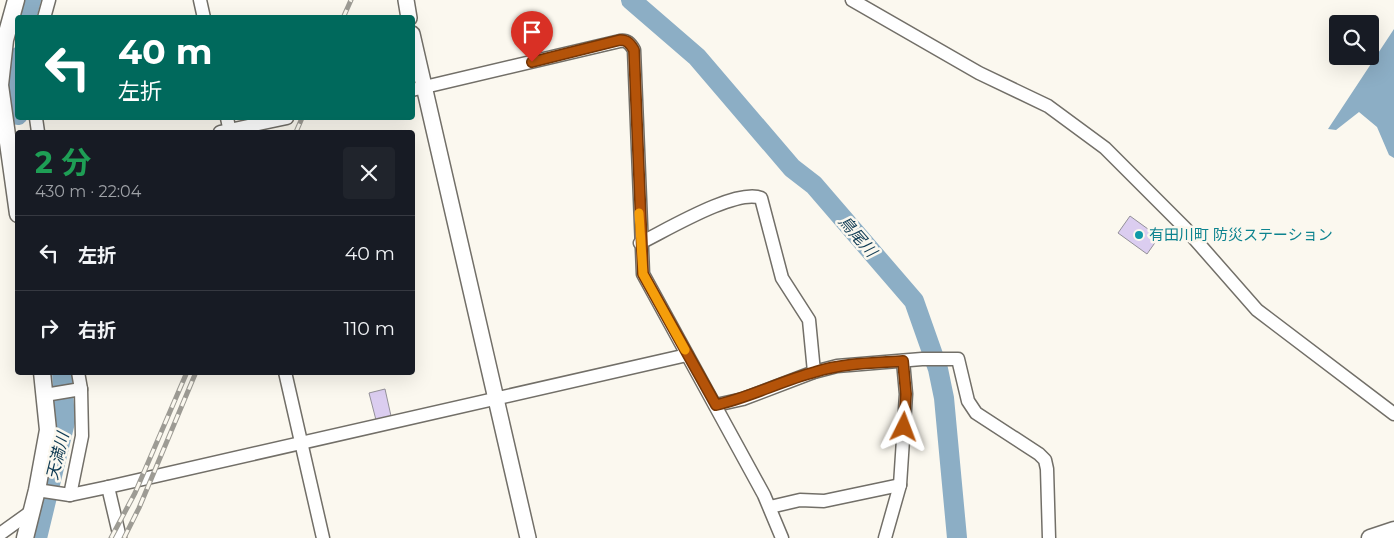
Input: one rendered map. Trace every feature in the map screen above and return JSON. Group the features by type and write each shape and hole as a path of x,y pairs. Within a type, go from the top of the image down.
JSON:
{"main road":[{"path":"15,181 0,86 12,30 16,0"},
{"path":"25,538 37,490 48,430 42,375"},
{"path":"1370,538 1394,530"}],"street":[{"path":"45,15 49,0"},
{"path":"200,0 203,15"},
{"path":"406,0 408,15"},
{"path":"852,0 979,73 1048,106 1105,148 1185,228 1257,310 1394,414"},
{"path":"418,89 620,40 629,42 634,50 640,243 643,274 770,507 782,538"},
{"path":"415,62 418,89 528,538"},
{"path":"227,128 276,120"},
{"path":"640,243 726,202 754,196 761,198 782,278 809,320 814,372"},
{"path":"37,490 70,495 687,355"},
{"path":"716,405 743,399 814,372 837,366 955,358 960,362 968,401 976,413 1039,454 1045,460 1047,469 1049,538"},
{"path":"885,538 900,484 906,394 903,361"},
{"path":"70,495 82,436 81,389 79,375"},
{"path":"287,375 323,538"},
{"path":"45,395 81,389"},
{"path":"770,507 800,500 824,501 900,484"},
{"path":"108,487 120,538"},
{"path":"0,534 32,511"}],"water":[{"path":"1394,29 1394,158 1389,155 1377,127 1359,112 1336,130 1328,129 1370,65 1379,65 1379,52"}],"building":[{"name":"有田川町 防災ステーション","path":"1130,216 1159,237 1147,254 1118,233"},
{"path":"385,389 391,416 376,420 369,393"}],"waterway":[{"name":"天満川","path":"27,15 31,0"},
{"name":"鳥尾川","path":"631,0 697,57 792,168 814,185 914,301 938,369 944,398 957,538"},
{"name":"天満川","path":"15,80 15,94"},
{"name":"天満川","path":"37,538 65,422 62,375"}],"railway":[{"path":"344,15 351,0"},
{"path":"297,130 301,120"},
{"path":"111,538 135,493 186,375"},
{"path":"124,538 139,508 195,375"}],"slow traffic":[{"path":"639,213 643,274 685,350"}],"place":[{"name":"有田川町 防災ステーション","path":"1139,235"}],"route":[{"path":"532,62 620,40 629,42 634,50 641,264 643,274 716,405 743,399 814,372 837,366 903,361 906,394 904,427"}]}
